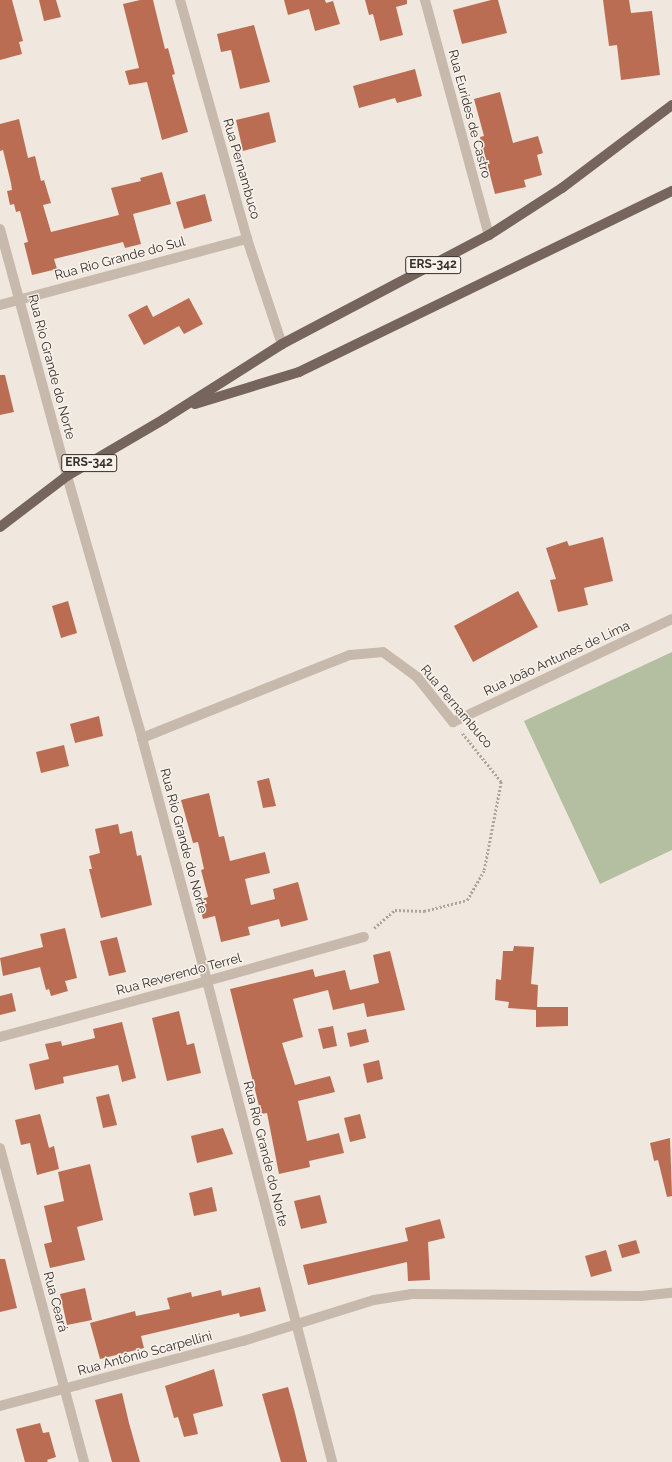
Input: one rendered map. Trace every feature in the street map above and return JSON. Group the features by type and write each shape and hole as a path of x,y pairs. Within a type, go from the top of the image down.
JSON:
{"main road":[{"name":"ERS-342","path":"0,528 67,476 184,407 282,344 489,235 562,188 672,105"},
{"name":"ERS-342","path":"184,407 299,372 672,191"}],"street":[{"name":"Rua Pernambuco","path":"180,0 247,239 282,344"},
{"name":"Rua Eurides de Castro","path":"425,0 489,235"},
{"name":"Rua Rio Grande do Norte","path":"0,229 67,476 142,738 332,1462"},
{"name":"Rua Rio Grande do Sul","path":"0,304 247,239"},
{"name":"Rua João Antunes de Lima","path":"453,722 672,619"},
{"name":"Rua Pernambuco","path":"142,738 350,655 383,652 417,677 453,722"},
{"name":"Rua Reverendo Terrel","path":"0,1037 364,937"},
{"name":"Rua Ceará","path":"0,1148 84,1462"},
{"name":"Rua Antônio Scarpellini","path":"0,1406 243,1341 374,1300 411,1294 641,1296 672,1293"}],"path":[{"name":"Rua Pernambuco","path":"364,937 395,910 424,911 467,900 484,870 501,782 453,722"}],"green space":[{"path":"672,652 672,850 600,884 524,721"}],"building":[{"path":"0,0 12,0 23,41 19,42 22,54 0,60"},
{"path":"39,0 56,0 61,17 44,21"},
{"path":"140,0 153,0 165,49 168,48 175,74 172,75 188,132 162,140 147,82 129,85 125,71 139,68 123,4"},
{"path":"284,0 325,0 326,3 333,1 340,24 315,31 309,9 288,15"},
{"path":"365,0 407,0 407,4 396,7 403,35 380,41 373,14 369,15"},
{"path":"491,0 498,0 507,33 462,44 453,10"},
{"path":"603,0 629,0 631,13 652,11 660,75 621,80 617,45 609,46"},
{"path":"254,25 270,82 240,89 231,50 221,52 217,34"},
{"path":"415,69 422,96 397,103 395,98 359,108 353,86"},
{"path":"500,92 513,143 538,136 543,153 537,155 542,175 524,180 526,187 495,194 480,137 484,136 474,99"},
{"path":"269,112 276,142 243,151 236,120"},
{"path":"19,119 28,158 35,156 41,181 44,180 51,203 43,205 51,232 119,215 111,188 141,181 140,178 162,172 171,204 133,214 141,244 125,248 123,242 54,259 57,269 32,275 24,243 28,242 20,211 16,212 14,204 10,205 7,191 12,190 11,183 3,150 0,151 0,124"},
{"path":"205,194 212,221 184,229 176,202"},
{"path":"189,298 203,324 184,334 179,326 144,345 128,315 147,305 153,317"},
{"path":"0,375 5,375 14,412 0,415"},
{"path":"603,537 613,581 584,588 588,605 558,612 550,580 556,579 546,548 567,541 569,546"},
{"path":"518,591 538,627 473,662 454,626"},
{"path":"68,601 77,633 61,638 52,606"},
{"path":"99,716 103,736 75,743 70,724"},
{"path":"64,745 69,766 41,773 36,752"},
{"path":"269,778 276,806 263,808 257,781"},
{"path":"209,793 219,837 224,836 230,861 265,852 270,873 245,879 251,905 275,899 273,889 298,882 308,920 281,927 279,919 248,927 250,935 221,942 215,916 203,919 198,900 208,897 201,870 204,869 198,842 193,843 181,800"},
{"path":"118,824 120,834 132,831 137,856 141,855 152,905 101,918 89,869 92,869 89,856 100,853 95,829"},
{"path":"65,928 77,978 65,981 68,991 51,996 49,989 46,990 40,967 3,976 0,958 43,947 40,934"},
{"path":"117,937 126,972 109,976 100,941"},
{"path":"514,946 534,947 531,984 538,985 537,1007 568,1007 568,1026 536,1027 536,1010 508,1008 509,1002 495,1000 496,979 501,980 503,951 513,951"},
{"path":"390,951 405,1010 367,1017 364,1003 333,1010 328,990 293,999 303,1037 282,1043 295,1085 330,1076 335,1092 298,1101 307,1141 339,1133 344,1153 309,1161 310,1167 279,1174 267,1113 261,1114 230,989 313,969 315,977 345,970 350,990 379,983 373,955"},
{"path":"12,993 16,1011 0,1015 0,996"},
{"path":"179,1011 187,1045 194,1043 201,1073 167,1081 152,1018"},
{"path":"122,1022 136,1078 122,1082 118,1065 63,1077 64,1083 35,1090 29,1064 49,1059 45,1044 61,1041 62,1046 95,1038 93,1029"},
{"path":"333,1026 337,1046 323,1049 318,1029"},
{"path":"366,1029 369,1042 350,1047 347,1033"},
{"path":"379,1060 383,1079 367,1083 363,1064"},
{"path":"109,1094 117,1125 103,1128 96,1097"},
{"path":"40,1114 49,1148 54,1146 59,1169 37,1175 30,1143 21,1145 15,1120"},
{"path":"360,1114 366,1138 350,1142 344,1118"},
{"path":"223,1128 233,1154 197,1163 191,1136"},
{"path":"670,1138 672,1196 667,1197 658,1160 654,1161 650,1143"},
{"path":"90,1164 103,1220 77,1227 85,1260 50,1268 44,1244 52,1242 44,1206 64,1201 58,1172"},
{"path":"212,1187 217,1211 194,1216 189,1193"},
{"path":"320,1195 327,1223 301,1229 294,1201"},
{"path":"440,1219 445,1238 428,1242 430,1280 408,1281 407,1262 308,1285 303,1265 408,1241 405,1228"},
{"path":"636,1240 640,1253 622,1258 618,1245"},
{"path":"606,1250 612,1271 591,1277 585,1256"},
{"path":"0,1259 5,1259 17,1308 0,1312"},
{"path":"260,1287 266,1311 240,1317 239,1313 141,1336 144,1348 100,1359 90,1323 135,1311 136,1316 170,1309 167,1298 191,1292 192,1297 221,1290 222,1296"},
{"path":"85,1288 92,1320 67,1325 60,1294"},
{"path":"214,1369 223,1406 193,1414 198,1434 184,1437 178,1417 174,1418 165,1386"},
{"path":"288,1387 307,1462 281,1462 262,1394"},
{"path":"122,1393 140,1462 112,1462 95,1400"},
{"path":"40,1423 43,1433 49,1432 56,1457 47,1460 48,1462 25,1462 16,1429"}]}
